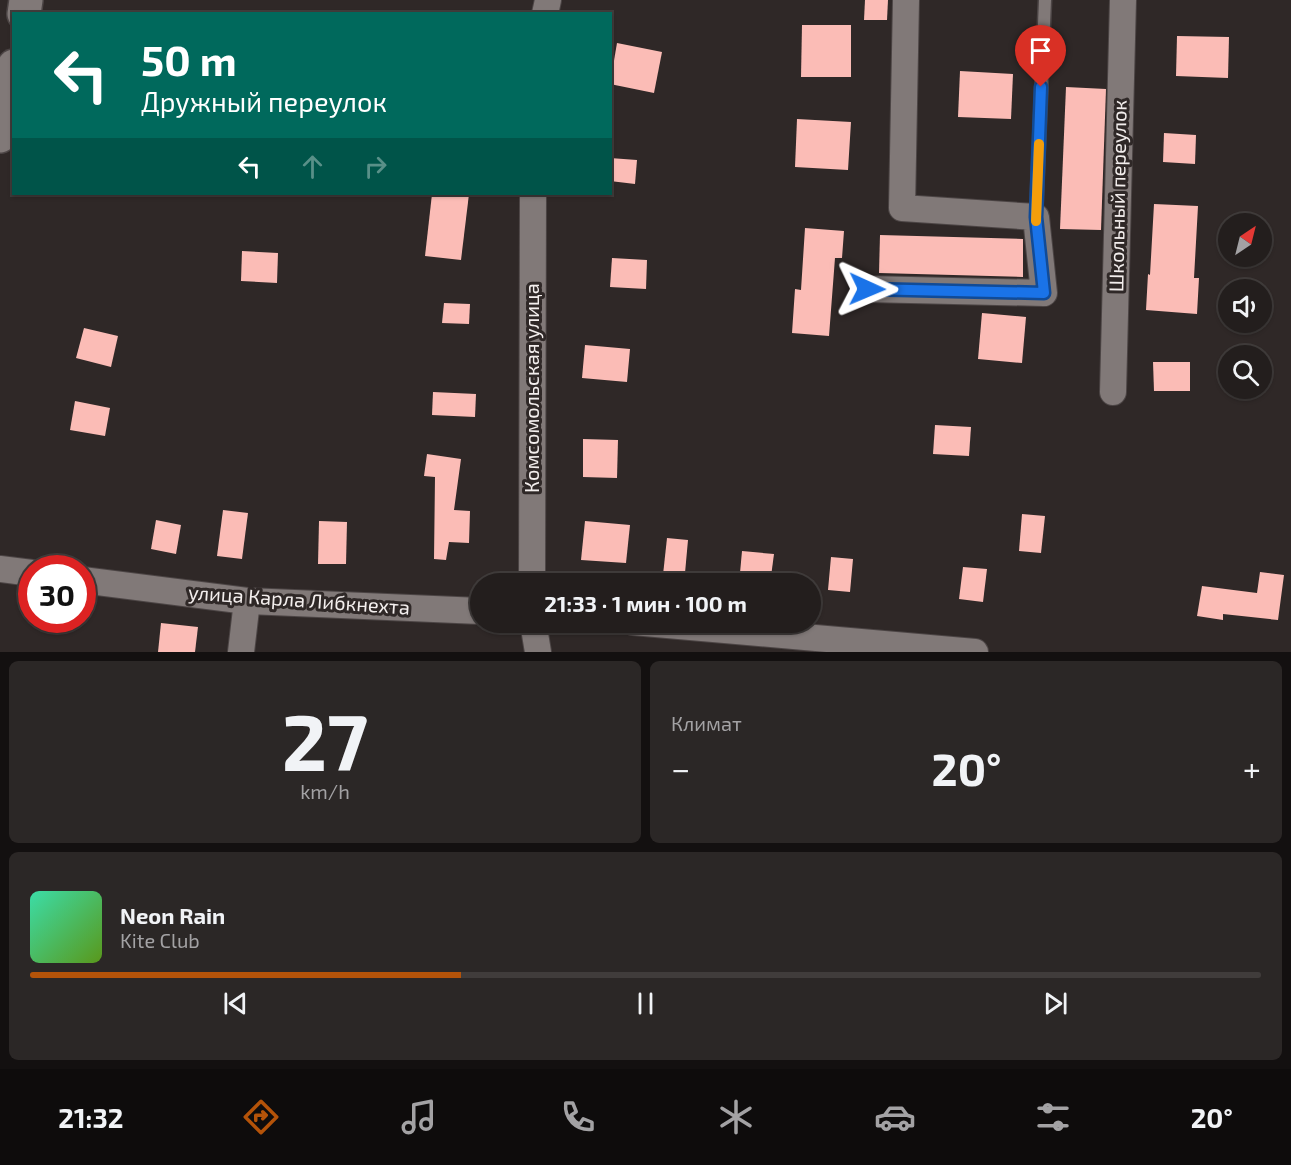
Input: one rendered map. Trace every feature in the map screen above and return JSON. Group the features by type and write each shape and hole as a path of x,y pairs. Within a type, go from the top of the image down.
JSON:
{"street":[{"path":"867,289 1044,293 1036,217 902,208 906,0"},
{"name":"Школьный переулок","path":"1113,392 1123,0"},
{"path":"0,136 12,76"},
{"name":"Комсомольская улица","path":"532,573 533,195"},
{"path":"0,569 18,571"},
{"name":"улица Карла Либкнехта","path":"96,582 247,601 470,611"},
{"path":"241,652 247,601"},
{"path":"535,633 538,652"},
{"path":"758,633 975,652"}],"lane":[{"path":"1036,217 1045,0"}],"building":[{"path":"865,0 888,0 887,20 864,20"},
{"path":"802,25 851,25 851,77 801,77"},
{"path":"1177,36 1229,37 1228,78 1176,76"},
{"path":"617,43 662,52 654,93 612,84"},
{"path":"960,71 1013,74 1011,119 958,117"},
{"path":"1066,87 1106,89 1101,230 1060,229"},
{"path":"797,119 851,122 848,170 795,167"},
{"path":"1164,133 1196,135 1195,164 1163,162"},
{"path":"612,158 637,160 635,184 612,181"},
{"path":"432,195 469,195 461,260 425,256"},
{"path":"1154,204 1198,206 1194,278 1199,278 1197,314 1146,310"},
{"path":"805,228 844,231 842,258 835,258 829,336 792,333 795,289 801,290"},
{"path":"880,235 1023,239 1023,277 879,273"},
{"path":"242,251 278,253 277,283 241,281"},
{"path":"612,258 647,260 646,289 610,287"},
{"path":"444,303 470,304 469,324 442,323"},
{"path":"982,313 1026,317 1022,363 978,359"},
{"path":"84,328 118,336 111,367 76,358"},
{"path":"585,345 630,349 627,382 582,378"},
{"path":"1153,362 1190,362 1190,391 1154,391"},
{"path":"433,392 476,394 475,417 432,415"},
{"path":"75,401 110,408 105,436 70,430"},
{"path":"935,425 971,427 969,456 933,454"},
{"path":"583,439 618,440 617,478 583,477"},
{"path":"427,454 461,459 454,510 470,511 469,543 449,542 446,560 434,559 435,477 424,476"},
{"path":"223,510 248,513 242,559 217,556"},
{"path":"1022,514 1045,516 1041,553 1019,551"},
{"path":"156,520 181,525 176,554 151,549"},
{"path":"319,521 347,522 346,564 318,564"},
{"path":"585,521 630,525 626,563 581,560"},
{"path":"667,538 688,540 685,573 663,573"},
{"path":"742,551 774,554 771,573 740,573"},
{"path":"831,557 853,559 850,592 828,590"},
{"path":"963,567 987,569 983,602 959,599"},
{"path":"1260,572 1284,575 1278,620 1223,614 1223,620 1197,616 1202,586 1257,593"},
{"path":"161,623 198,627 195,652 158,652"}],"slow traffic":[{"path":"1036,221 1039,144"}],"route":[{"path":"867,289 1044,293 1036,217 1041,87"}]}
